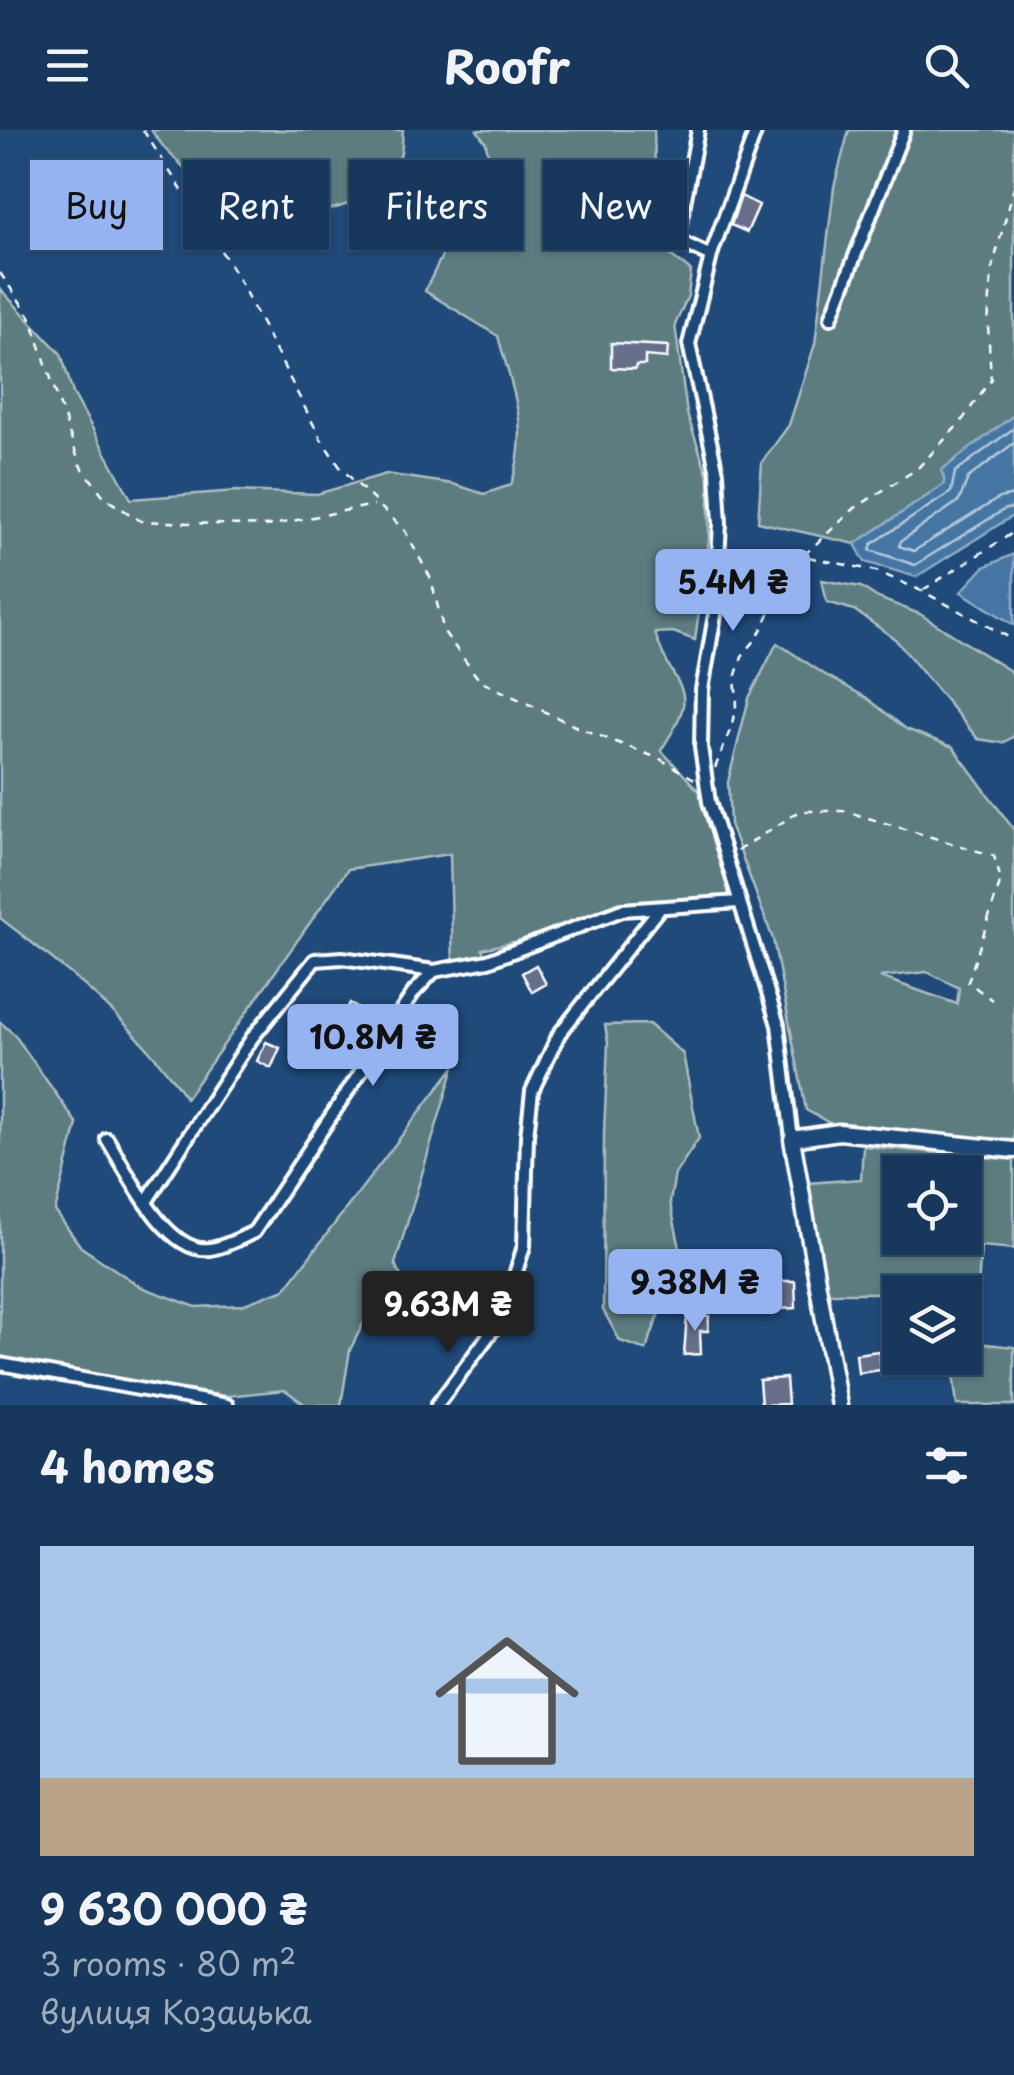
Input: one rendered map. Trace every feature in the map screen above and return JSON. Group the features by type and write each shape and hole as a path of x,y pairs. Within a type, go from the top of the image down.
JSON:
{"street":[{"path":"698,130 676,240 711,256"},
{"path":"756,130 711,256 689,344 717,473 720,524 716,616 702,690 701,746 710,802 778,1026 792,1138 839,1405"},
{"path":"831,318 904,130"},
{"path":"146,1202 252,1038 315,960 342,958 434,971 488,961 622,910 739,902"},
{"path":"503,1313 524,1246 532,1091 559,1034 660,909"},
{"path":"108,1139 146,1202 173,1234 193,1248 211,1249 254,1232 414,992 434,971"},
{"path":"792,1138 838,1132 1014,1150"},
{"path":"436,1405 492,1330"},
{"path":"0,1364 227,1405"}],"path":[{"path":"142,130 236,274 321,439 340,467 404,532 431,579 444,632 480,682 660,760 708,786 732,728 735,678 742,656 756,638 790,572 855,508 917,469 961,422 991,379 988,325 992,270 1014,187"},
{"path":"0,273 30,316 80,465 106,499 141,521 267,526 376,504"},
{"path":"922,590 1014,532"},
{"path":"803,556 876,571 922,590 1014,640"},
{"path":"728,858 800,811 845,811 994,856 1001,880 968,982 992,1000"}],"green space":[{"path":"151,130 403,130 398,160 349,160 349,203 329,209 329,160 183,160 183,166"},
{"path":"477,130 654,130 655,160 543,160 543,250 670,250 669,254 691,271 688,296 675,325 687,414 709,479 709,539 695,640 673,632 655,633 683,700 674,729 661,750 709,802 739,902 659,909 482,949 488,961 453,968 450,854 348,869 186,1098 123,1022 77,979 0,918 0,289 61,354 73,393 131,499 236,491 317,494 386,474 453,484 484,494 511,485 520,445 518,410 498,336 425,291 445,250 523,250 523,160 489,160 486,143"},
{"path":"849,130 1014,130 1014,415 943,469 945,484 855,544 758,522 762,462 789,425 815,344 834,187"},
{"path":"822,580 861,587 920,614 1010,671 1014,676 1014,736 1003,743 978,739 895,639 854,610 827,602"},
{"path":"777,643 867,698 906,729 953,747 1014,830 1014,1140 959,1140 835,1126 806,1110 773,939 730,824 728,782 749,698","holes":["927,972 959,988 957,1004 880,977"]},
{"path":"0,1022 14,1034 77,1124 55,1211 81,1247 141,1287 196,1307 242,1305 285,1289 454,1067 395,1264 417,1309 370,1310 350,1350 341,1405 306,1405 285,1390 227,1396 0,1361"},
{"path":"649,1024 683,1054 699,1138 675,1174 670,1202 681,1253 646,1350 620,1341 603,1310 604,1133 608,1043 605,1025"},
{"path":"863,1146 960,1155 882,1155 882,1255 980,1255 979,1275 882,1275 882,1295 827,1293 808,1183 861,1179"},
{"path":"982,1157 1014,1160 1014,1249 982,1246"},
{"path":"982,1343 1014,1347 1014,1405 957,1405 953,1375 982,1375"}],"water":[{"path":"1014,415 1014,515 916,577 865,562 855,544 945,484 942,470"},
{"path":"1014,554 1014,625 961,592 984,567"}],"building":[{"path":"741,196 759,205 747,232 731,225"},
{"path":"611,343 668,346 667,358 645,356 645,365 636,365 635,369 611,368"},
{"path":"536,965 546,984 532,992 522,973"},
{"path":"350,1003 368,1015 360,1028 342,1017"},
{"path":"266,1042 280,1048 271,1068 257,1061"},
{"path":"332,1043 350,1055 342,1068 324,1056"},
{"path":"775,1281 795,1281 796,1308 776,1309"},
{"path":"687,1315 709,1316 708,1331 700,1331 701,1354 684,1355"},
{"path":"879,1351 881,1370 858,1373 856,1354"},
{"path":"786,1378 788,1404 761,1405 759,1380"}]}
